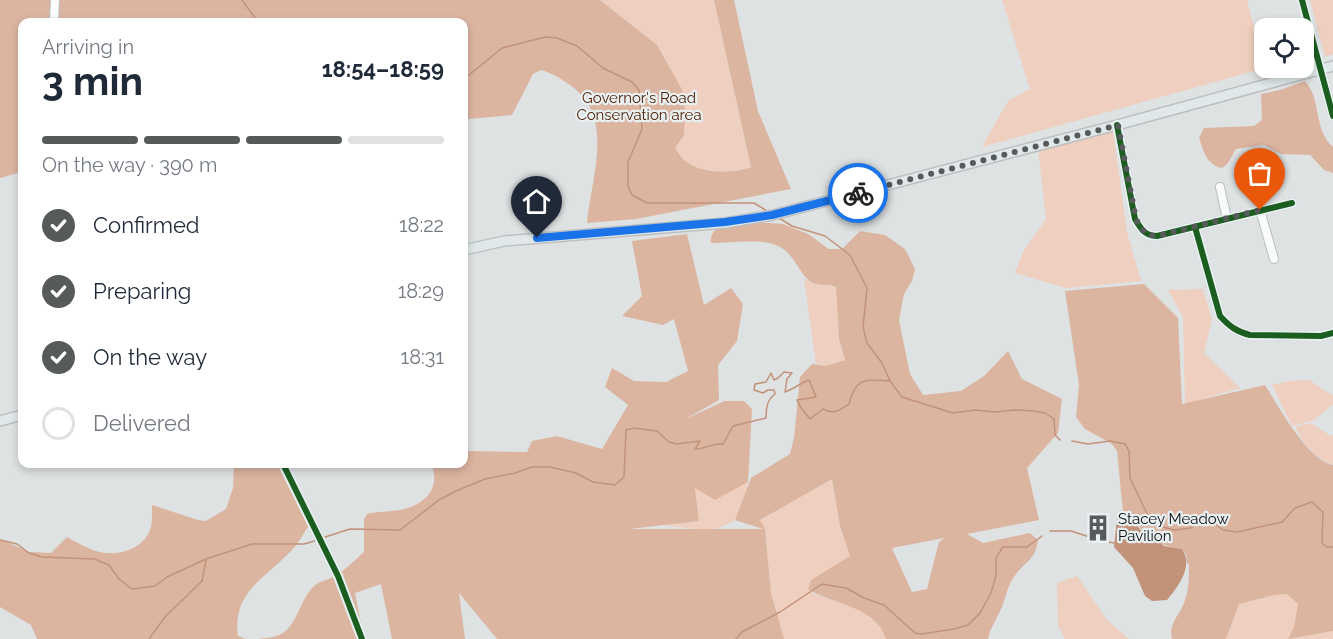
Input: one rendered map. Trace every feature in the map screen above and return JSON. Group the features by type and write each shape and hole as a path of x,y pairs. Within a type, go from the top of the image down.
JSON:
{"main road":[{"path":"468,249 504,242 715,224 772,215 1118,125 1333,66"},
{"path":"0,421 18,416"}],"street":[{"path":"54,18 55,0"},
{"path":"1302,0 1333,115"},
{"path":"1118,125 1136,219 1142,231 1149,236 1292,203"},
{"path":"1220,187 1227,219"},
{"path":"1260,210 1274,259"},
{"path":"1195,227 1220,316 1229,326 1250,335 1321,336 1333,333"},
{"path":"285,468 338,576 362,639"}],"shaded area":[{"path":"600,0 714,0 751,167 725,171 707,170 691,165 681,157 675,148 657,45"},
{"path":"1002,0 1247,0 1254,26 1254,71 982,147 1008,101 1030,89"},
{"path":"1310,0 1333,0 1333,54 1325,57"},
{"path":"1113,131 1127,232 1141,281 1066,288 1015,273 1023,252 1046,219 1038,149"},
{"path":"804,279 814,284 836,287 839,339 845,360 826,366 816,364"},
{"path":"1203,289 1212,320 1204,353 1240,388 1185,404 1183,317 1168,290"},
{"path":"1309,380 1333,396 1333,404 1314,420 1292,426 1272,385"},
{"path":"1311,423 1331,436 1333,435 1333,464 1316,455 1301,438 1296,426"},
{"path":"832,479 840,526 850,556 841,573 811,580 809,589 812,593 845,604 865,614 874,620 886,639 781,639 771,593 765,530 759,520"},
{"path":"748,482 746,496 734,521 711,531 661,525 699,521 695,488 728,491"},
{"path":"1123,512 1149,539 1155,539 1164,546 1182,549 1186,562 1183,576 1167,600 1152,601 1145,596 1133,568 1114,547 1117,519"},
{"path":"1077,576 1107,620 1129,639 1065,639 1058,626 1057,583"},
{"path":"1287,594 1299,604 1289,638 1333,631 1333,639 1226,639 1239,604"}],"green space":[{"name":"Governor's Road Conservation area","path":"0,0 600,0 657,45 685,95 684,135 675,148 691,165 726,172 751,167 714,0 734,0 758,111 791,189 636,219 587,223 596,168 597,131 593,114 584,98 563,80 541,70 533,74 512,115 468,120 468,18 18,18 18,173 0,178"},
{"path":"1305,81 1314,97 1323,132 1333,147 1333,173 1324,170 1310,155 1281,154 1264,145 1236,149 1228,163 1222,168 1212,164 1204,153 1199,138 1204,128 1254,126 1262,120 1261,94"},
{"path":"725,220 783,224 808,234 829,249 842,249 860,231 885,235 905,249 915,269 912,281 904,294 899,320 910,374 923,395 961,391 984,376 1008,351 1022,379 1062,399 1058,433 1027,468 1039,520 967,534 983,543 1030,533 1038,540 1033,556 1010,583 988,639 886,639 881,628 864,613 808,589 811,580 850,556 840,526 832,479 760,520 765,529 771,593 784,639 497,639 459,593 465,639 392,639 381,584 355,593 364,639 258,639 275,636 286,630 314,586 340,573 364,552 364,519 367,514 409,508 423,500 432,488 434,481 432,468 468,468 468,451 527,452 532,441 557,436 602,449 628,405 605,387 612,368 634,381 666,382 688,371 674,319 663,325 622,316 642,296 632,241 687,234 704,305 731,288 743,304 737,341 718,365 719,400 684,420 724,401 744,401 752,409 748,482 715,500 695,488 699,521 629,529 763,529 735,520 751,478 790,454 794,438 800,377 812,364 826,366 845,360 839,339 836,287 816,284 808,280 787,252 773,244 751,241 711,243 713,233","holes":["944,538 939,542 927,589 912,592 892,548"]},
{"path":"1144,284 1178,318 1182,404 1265,385 1304,443 1323,461 1333,465 1333,631 1288,639 1294,627 1298,604 1287,594 1239,604 1226,639 1172,639 1171,629 1188,589 1189,564 1186,554 1182,549 1153,540 1123,512 1117,451 1112,444 1085,429 1076,417 1079,385 1065,291"},
{"path":"234,468 279,468 309,525 293,549 252,588 245,598 237,621 238,636 246,639 37,639 31,625 0,607 0,539 29,552 51,553 67,537 96,551 119,553 133,548 145,539 152,522 152,505 206,521 226,509 233,488"}],"waterway":[{"path":"242,0 255,18"},
{"path":"468,76 502,48 545,37 557,38 577,46 603,68 632,82 639,90 642,129 628,162 628,186 632,195 647,203 754,203 767,211"},
{"path":"779,218 792,226 825,236 850,255 867,288 863,327 867,343 902,397 953,413 975,410 1045,413 1054,419 1055,435 1060,440"},
{"path":"322,538 350,529 400,530 439,500 456,491 485,479 532,467 550,467 576,473 593,482 615,485 624,477 626,430 634,428 657,431 669,442 676,444 700,441 695,449 723,444 733,426 766,418 768,404 775,394 774,390 763,393 754,390 755,384 766,382 771,373 774,380 784,372 792,373 787,379 785,392 809,380 816,397 797,400 810,419 823,409 834,412 849,404 858,384 868,380 890,381"},
{"path":"1072,441 1088,444 1110,441 1125,444 1129,451 1130,478 1149,518 1163,527 1174,530 1191,528 1196,523 1214,523 1223,530 1237,532 1282,522 1295,508 1312,502 1323,512 1322,543 1327,547 1333,547"},
{"path":"1050,531 1071,531 1114,543"},
{"path":"736,639 742,632 780,612 822,584 846,588 884,605 915,633 922,634 968,625 980,613 991,593 996,576 996,558 1003,547 1027,547 1042,536"},
{"path":"0,540 17,544 29,553 42,557 94,559 109,565 119,579 132,589 155,586 167,577 206,559 252,544 304,544 318,540"},
{"path":"149,639 165,617 202,581 206,560"}],"cycle path":[{"path":"1302,0 1333,116"},
{"path":"1117,125 1135,219 1141,229 1149,235 1157,236 1292,203"},
{"path":"1195,227 1220,316 1230,326 1250,335 1321,336 1333,333"},
{"path":"285,468 338,576 362,639"}],"way so far":[{"path":"858,193 1118,125 1136,219 1142,231 1149,236 1157,236 1260,210"}],"place":[{"name":"Stacey Meadow Pavilion","path":"1098,528"}],"route":[{"path":"537,238 725,222 772,215 858,193"}]}
